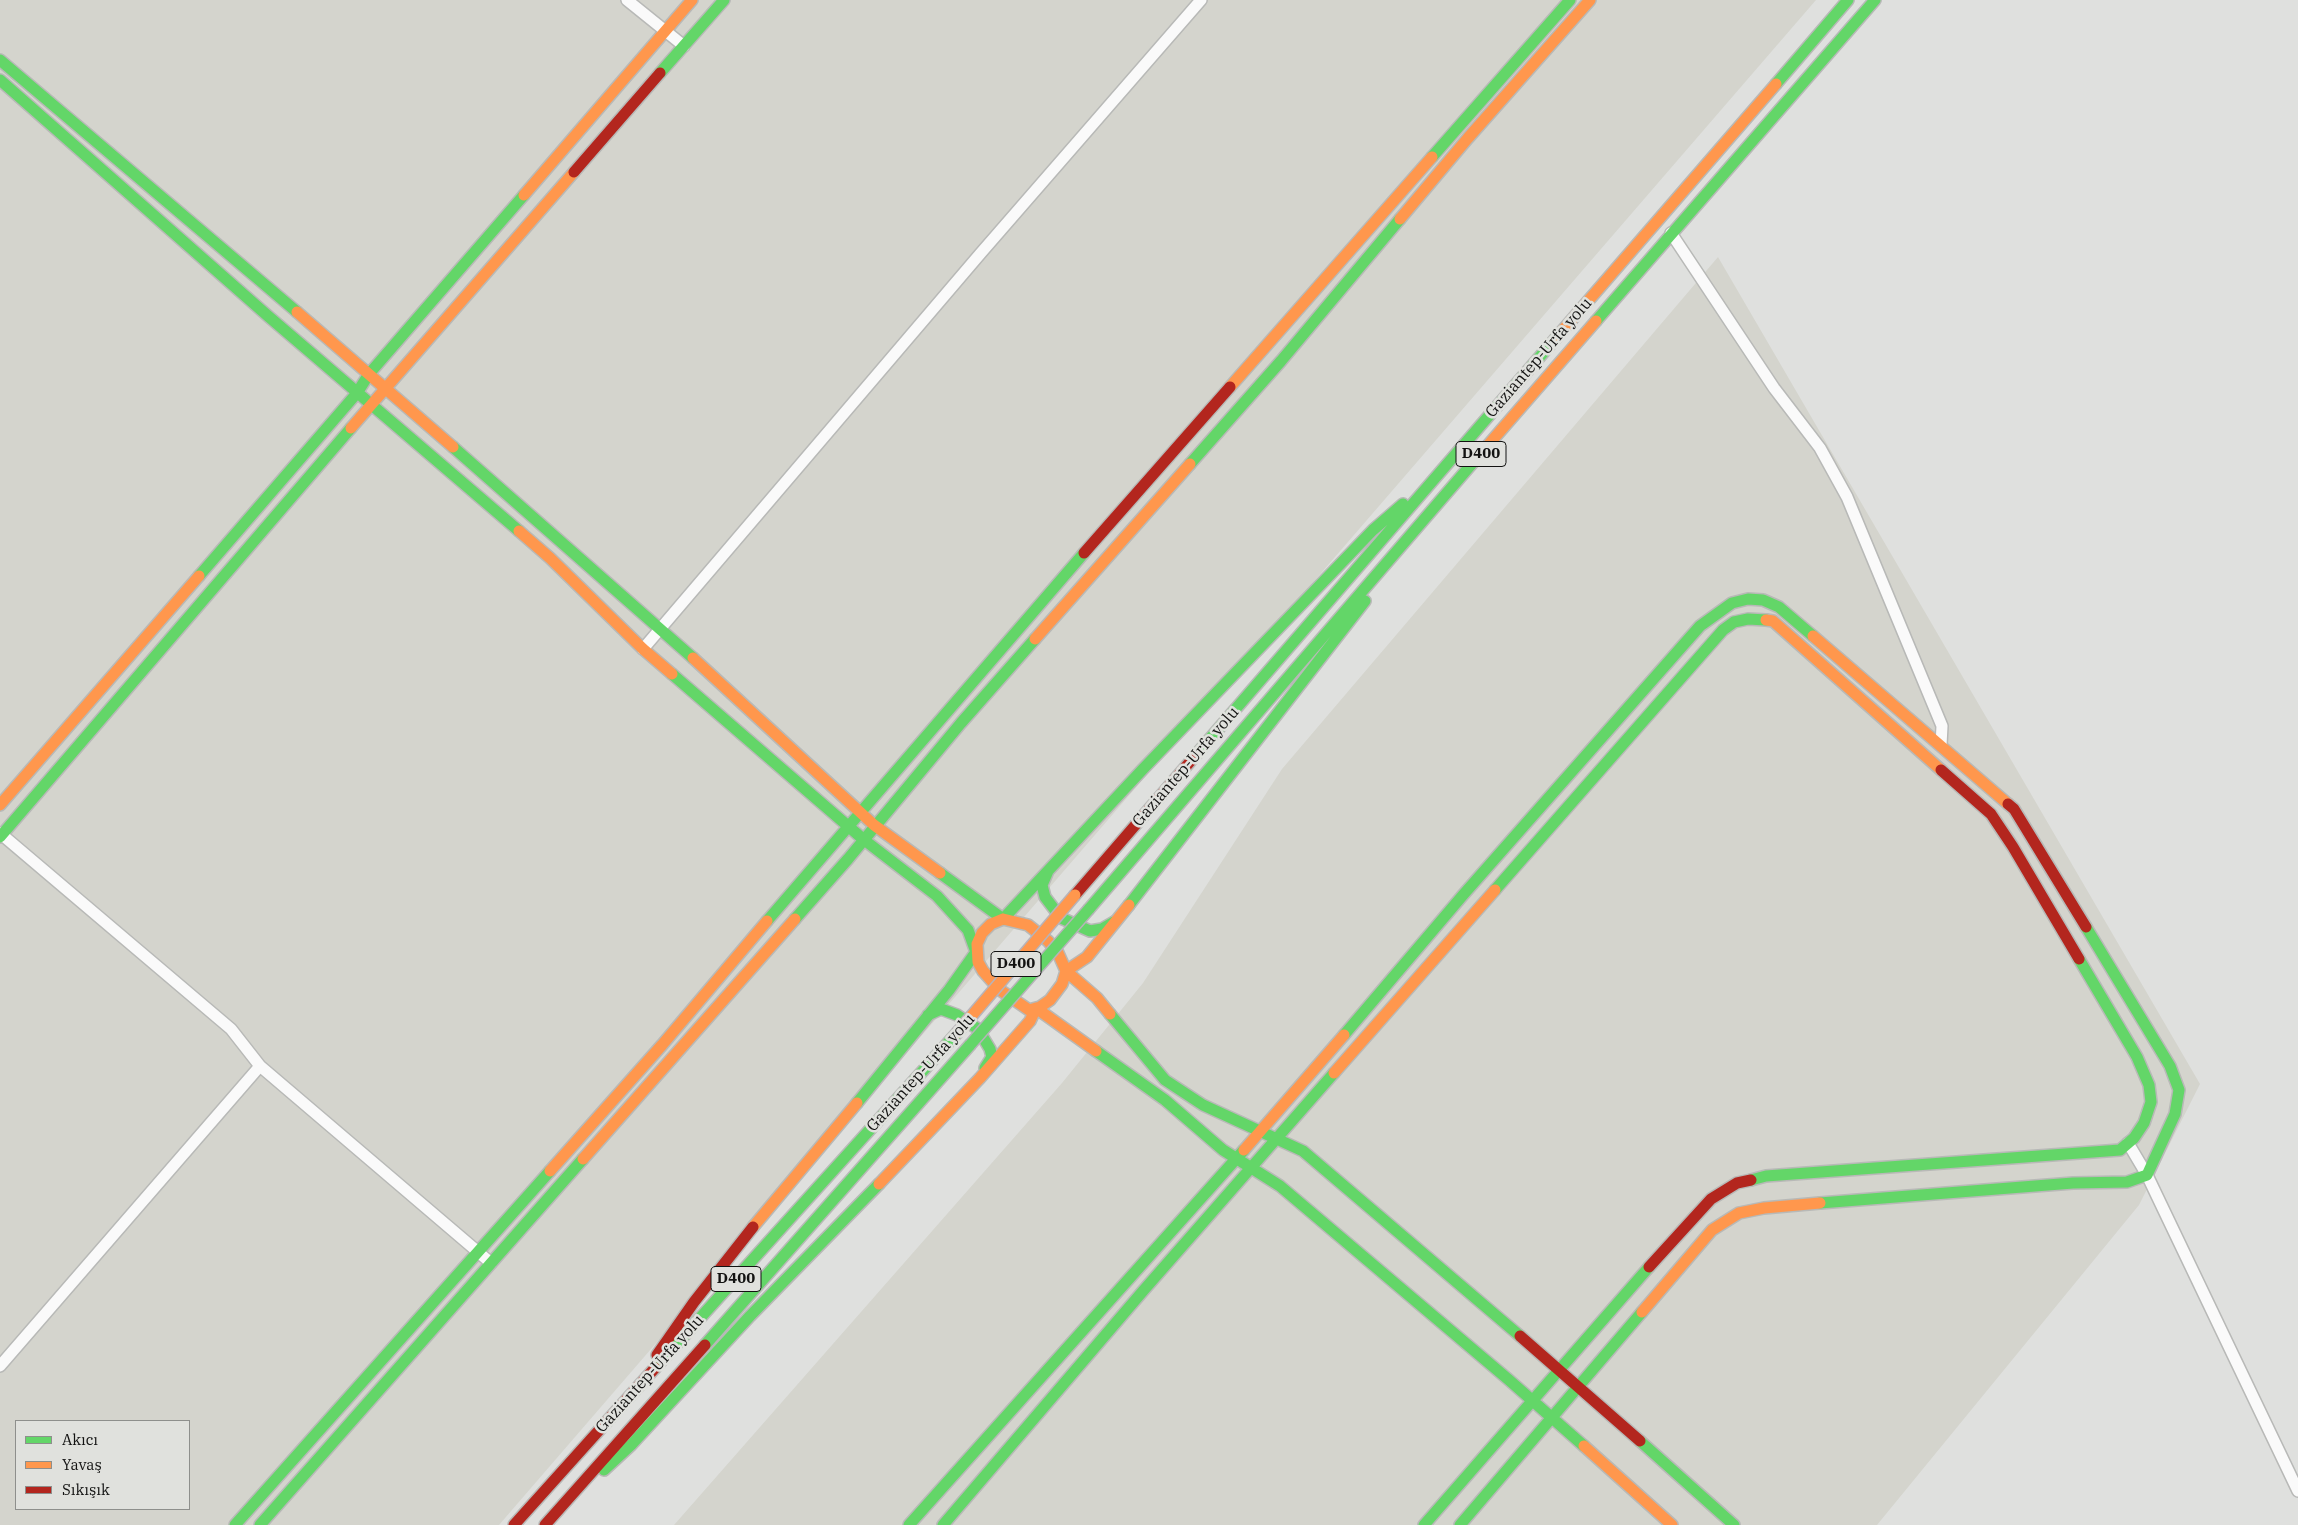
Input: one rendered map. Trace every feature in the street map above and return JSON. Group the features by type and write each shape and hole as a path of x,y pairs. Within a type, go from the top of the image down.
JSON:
{"main road":[{"path":"0,805 357,393 369,374 692,0"},
{"path":"1,835 371,405 724,0"},
{"path":"234,1525 662,1045 859,812 1570,0"},
{"path":"260,1525 835,874 967,716 1274,368 1468,138 1590,0"},
{"name":"Gaziantep-Urfa yolu","path":"514,1525 957,1033 1848,0"},
{"name":"Gaziantep-Urfa yolu","path":"547,1523 1089,909 1672,233 1876,0"},
{"path":"0,60 386,388 660,627 874,825 1003,919 1028,926 1048,941 1058,954 1066,972 1097,998 1165,1080 1203,1105 1303,1151 1580,1387 1734,1525"},
{"path":"0,80 357,393 550,558 643,649 863,839 937,896 968,930 983,971 1000,990 1029,1010 1050,1000 1062,984 1066,972 1087,957 1116,921 1336,641 1364,603 1389,561"},
{"path":"623,1404 694,1302 740,1242 928,1015 976,952 982,933 990,924 1003,919 1373,530 1446,466"},
{"path":"909,1525 1261,1132 1457,903 1700,626 1720,610 1732,604 1748,599 1763,600 1779,607 2014,809 2170,1066 2179,1090 2175,1114 2147,1175 2127,1182 2033,1186 1764,1208 1740,1213 1712,1230 1580,1387 1460,1525"},
{"path":"943,1525 1251,1168 1722,630 1734,622 1748,619 1773,621 1991,814 2013,847 2137,1057 2146,1078 2151,1102 2144,1123 2120,1150 1766,1176 1737,1183 1711,1199 1679,1232 1424,1525"},
{"path":"1048,870 1042,885 1045,897 1061,918 1090,930 1102,929 1116,921"},
{"path":"547,1523 631,1445 750,1316 897,1166 980,1078 1030,1021 1036,1008"},
{"path":"1036,1008 1165,1100 1236,1158 1280,1186 1552,1418 1672,1525"},
{"path":"928,1015 941,1009 956,1015 978,1029 990,1049 992,1057 980,1078"}],"street":[{"path":"627,0 684,46"},
{"path":"643,649 980,254 1201,0"},
{"path":"1672,233 1774,388 1820,448 1847,497 1942,726 1941,745"},
{"path":"1,835 231,1028 260,1066 491,1263"},
{"path":"0,1366 260,1066"},
{"path":"2128,1143 2147,1175 2298,1491"}],"shaded area":[{"path":"0,0 1816,0 499,1525 0,1525"},
{"path":"1718,257 2200,1084 2139,1205 1877,1525 674,1525 1062,1083 1143,983 1282,769"}],"traffic: fast":[{"path":"660,73 724,0"},
{"path":"1432,157 1570,0"},
{"path":"1776,84 1848,0"},
{"path":"1596,321 1875,0"},
{"path":"0,60 297,312"},
{"path":"0,80 268,316 519,531"},
{"path":"199,576 357,393 369,374 524,195"},
{"path":"1190,464 1281,361 1400,219"},
{"path":"1195,756 1556,338"},
{"path":"0,837 351,428"},
{"path":"453,447 693,658"},
{"path":"1089,909 1476,459"},
{"path":"940,873 1003,919 1143,769 1373,530 1403,504"},
{"path":"767,921 1084,553"},
{"path":"1344,1035 1463,895 1700,626 1732,603 1748,599 1763,600 1779,607 1813,636"},
{"path":"1129,905 1365,601"},
{"path":"1495,890 1723,630 1734,622 1748,619 1766,620"},
{"path":"795,919 848,859 961,723 1035,639"},
{"path":"672,674 863,839 937,896 968,930 976,952 949,990 857,1103"},
{"path":"1048,871 1042,885 1045,897 1061,918 1090,931 1102,929 1114,922"},
{"path":"970,1045 1089,909"},
{"path":"1820,1203 2073,1183 2127,1182 2147,1175 2175,1114 2179,1090 2170,1066 2086,927"},
{"path":"1751,1180 1766,1176 2120,1150 2134,1138 2144,1123 2151,1102 2149,1085 2137,1057 2079,959"},
{"path":"928,1015 941,1009 957,1015 978,1029 990,1049 992,1057 985,1068"},
{"path":"1110,1014 1165,1080 1203,1105 1303,1151 1520,1336"},
{"path":"655,1368 957,1033"},
{"path":"705,1345 970,1045"},
{"path":"1096,1051 1165,1100 1223,1150 1280,1186 1584,1446"},
{"path":"943,1525 1143,1291 1334,1073"},
{"path":"909,1525 1244,1150"},
{"path":"260,1525 583,1159"},
{"path":"235,1525 550,1171"},
{"path":"604,1470 631,1445 750,1316 879,1184"},
{"path":"1424,1525 1649,1267"},
{"path":"1460,1525 1642,1312"},
{"path":"1640,1441 1734,1525"}],"traffic: slow":[{"path":"524,195 692,0"},
{"path":"1400,219 1468,138 1590,0"},
{"path":"1556,338 1776,84"},
{"path":"1230,387 1432,157"},
{"path":"351,428 574,172"},
{"path":"297,312 453,447"},
{"path":"1476,459 1596,321"},
{"path":"1035,639 1190,464"},
{"path":"519,531 550,558 643,649 672,674"},
{"path":"0,805 199,576"},
{"path":"1766,620 1773,621 1941,770"},
{"path":"1813,636 2008,804"},
{"path":"693,658 874,825 940,873"},
{"path":"1334,1073 1495,890"},
{"path":"957,1033 1075,895"},
{"path":"1110,1014 1097,998 1066,971 1087,957 1129,905"},
{"path":"583,1159 795,919"},
{"path":"1003,919 1028,925 1048,941 1058,953 1066,971 1062,984 1050,1000 1040,1007 1029,1010 1000,990 983,971 978,962 977,944 982,933 991,924 1003,919"},
{"path":"550,1171 662,1045 767,921"},
{"path":"879,1184 980,1078 1030,1021 1036,1008 1096,1051"},
{"path":"1244,1150 1344,1035"},
{"path":"753,1227 857,1103"},
{"path":"1642,1312 1712,1230 1739,1213 1764,1208 1820,1203"},
{"path":"1584,1446 1672,1525"}],"traffic: jam":[{"path":"574,172 660,73"},
{"path":"1084,553 1230,387"},
{"path":"1075,895 1195,756"},
{"path":"1941,770 1991,814 2013,847 2079,959"},
{"path":"2008,804 2014,809 2086,927"},
{"path":"1649,1267 1711,1199 1737,1183 1751,1180"},
{"path":"657,1355 694,1302 753,1227"},
{"path":"1520,1336 1640,1441"},
{"path":"545,1525 705,1345"},
{"path":"514,1525 655,1368"}]}
